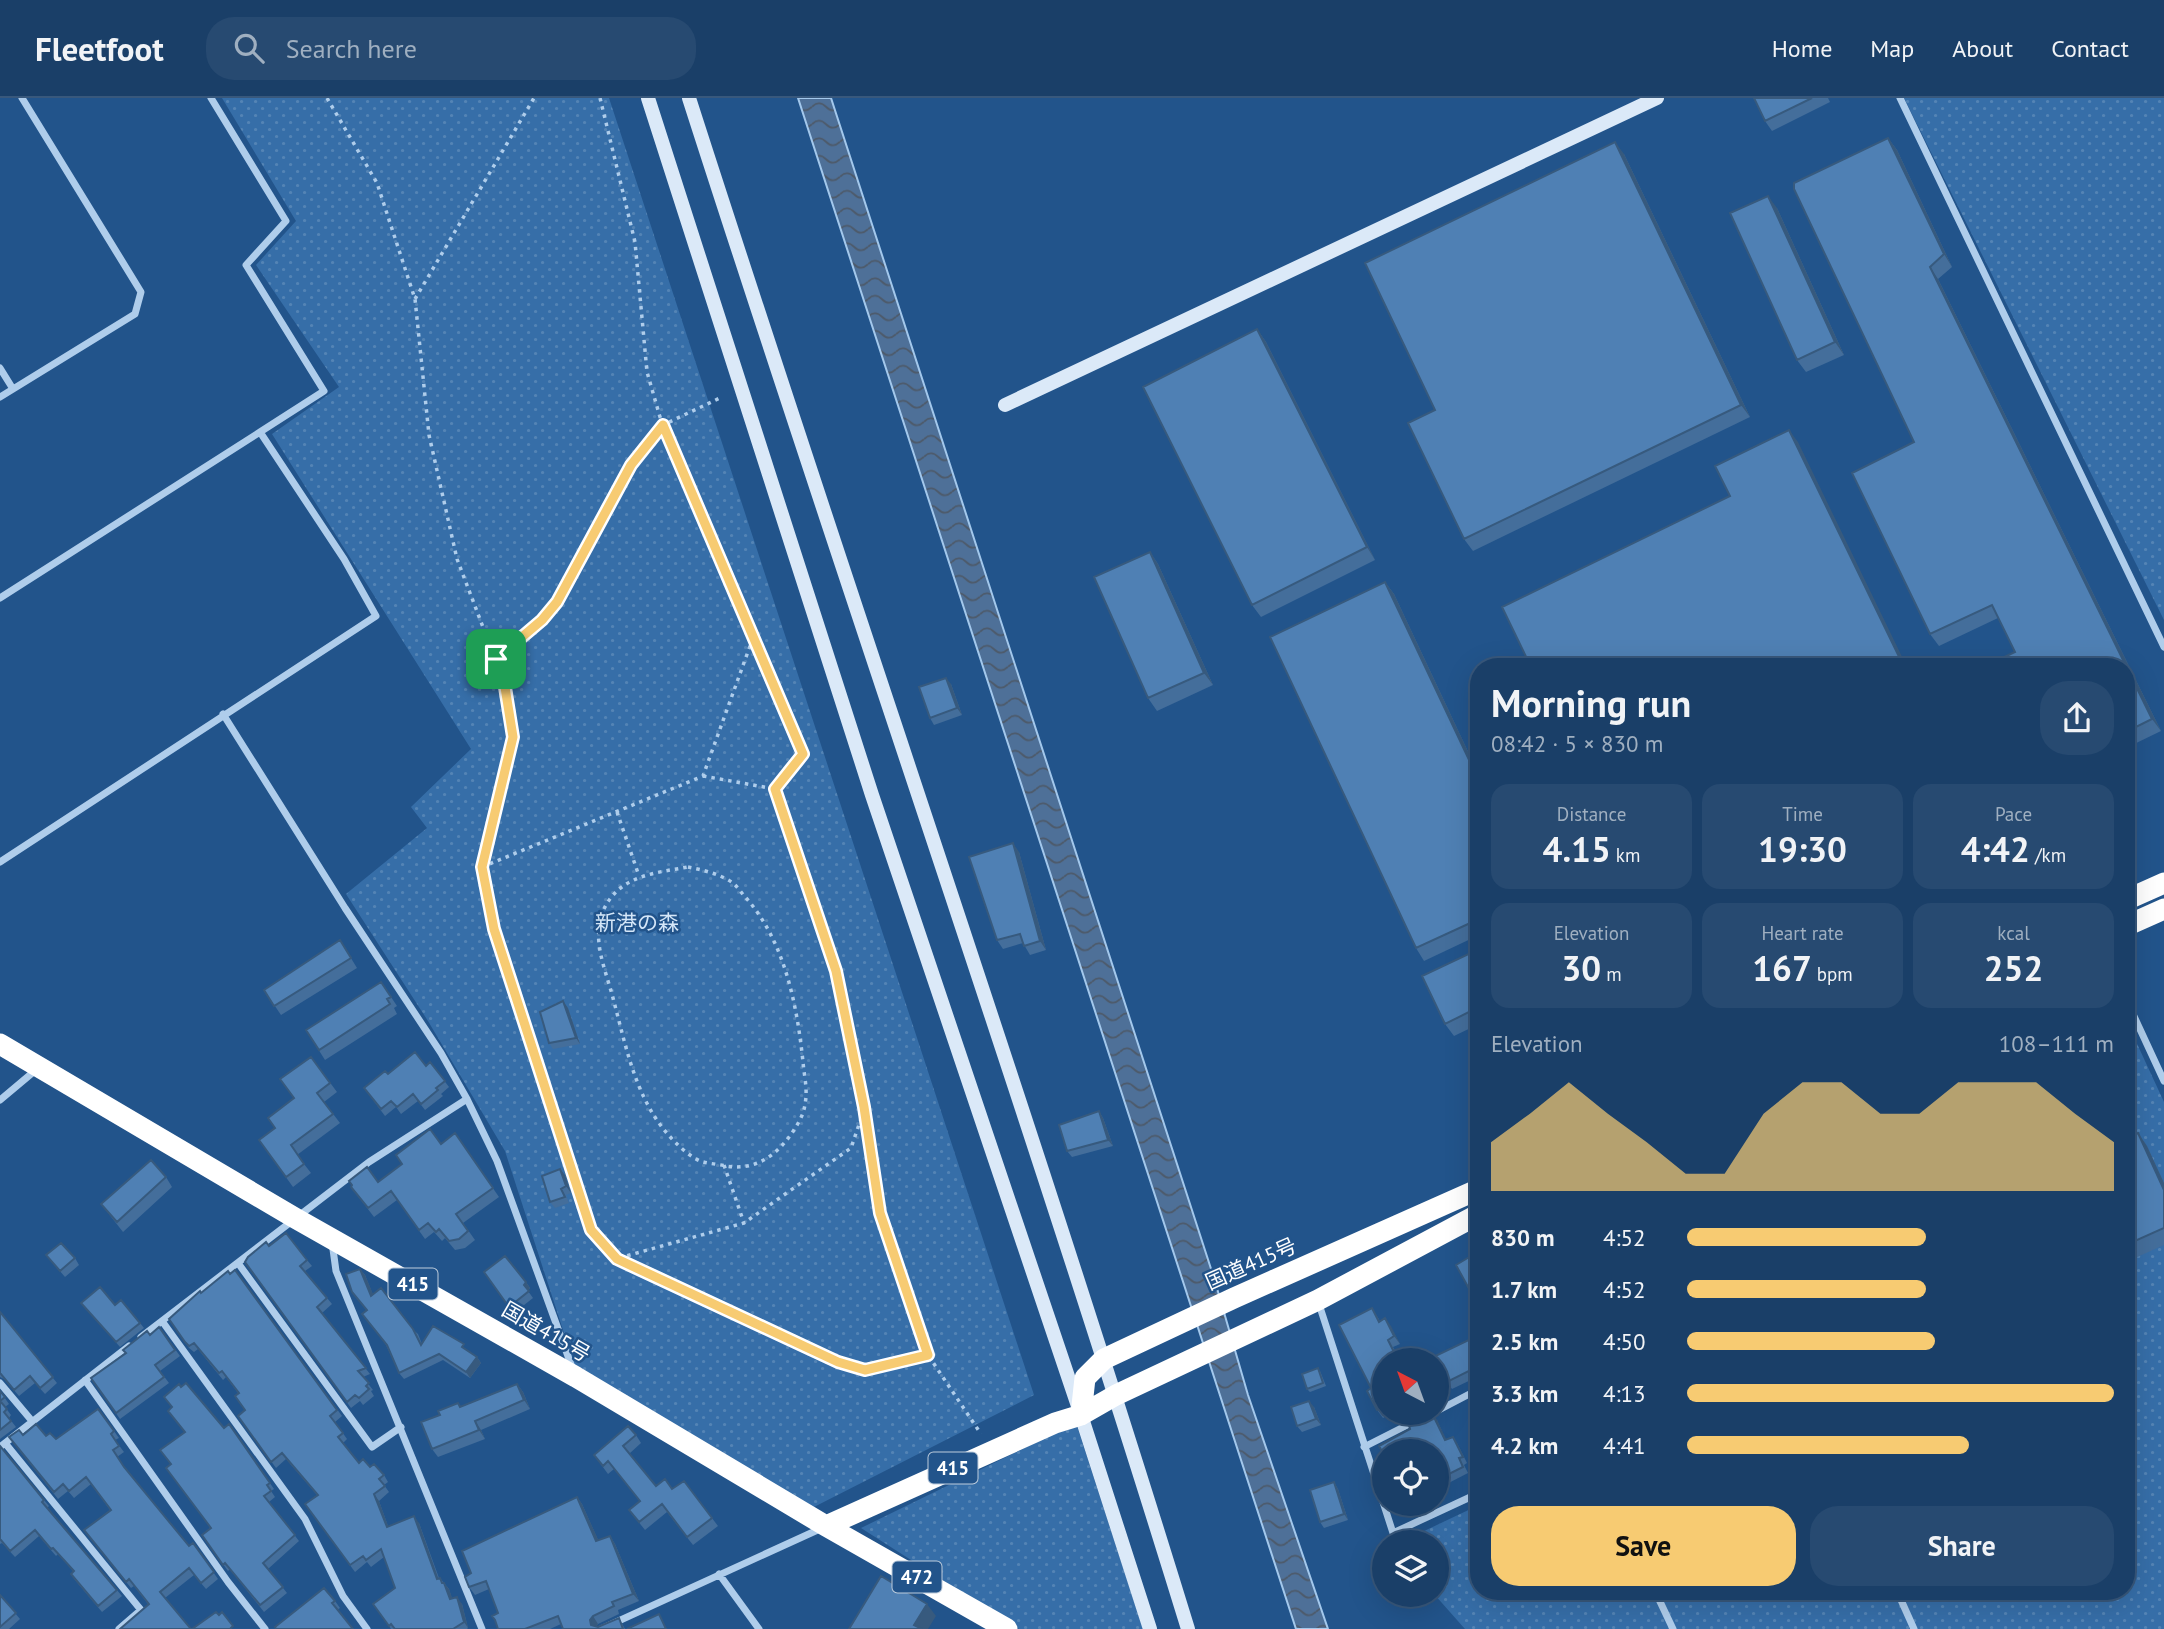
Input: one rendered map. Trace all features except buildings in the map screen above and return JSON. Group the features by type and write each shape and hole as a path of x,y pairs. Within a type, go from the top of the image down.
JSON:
{"highway":[{"path":"2135,896 2164,883"},
{"path":"2135,922 2164,909"},
{"name":"国道415号","path":"0,1044 295,1219 576,1377 826,1526"},
{"name":"国道415号","path":"1081,1415 1085,1378 1104,1359 1470,1193"},
{"name":"415","path":"826,1526 1044,1428 1081,1415 1116,1395 1318,1300 1470,1219"},
{"name":"472","path":"826,1526 1007,1629"}],"street":[{"path":"0,397 135,314 141,292 22,98"},
{"path":"0,598 324,391 246,265 286,222 211,98"},
{"path":"648,98 872,794 1081,1415 1150,1629"},
{"path":"689,98 1116,1395 1188,1629"},
{"path":"1005,405 1657,98"},
{"path":"1900,98 2164,647"},
{"path":"0,368 13,388"},
{"path":"0,862 223,714 376,617 344,559 260,432"},
{"path":"223,714 345,908 441,1053 467,1099 497,1161 576,1377"},
{"path":"2135,1018 2164,1081"},
{"path":"0,1100 39,1066"},
{"path":"119,1629 141,1610 3,1445 369,1162 467,1099"},
{"path":"332,1239 336,1271 482,1629"},
{"path":"238,1263 372,1447 401,1427"},
{"path":"1318,1300 1393,1533 1470,1497"},
{"path":"162,1321 305,1519 343,1596 367,1629"},
{"path":"85,1380 228,1582 265,1629"},
{"path":"0,1383 32,1421"},
{"path":"1449,1404 1470,1394"},
{"path":"1364,1447 1407,1425"},
{"path":"601,1629 826,1526"},
{"path":"719,1574 759,1629"},
{"path":"1659,1600 1673,1629"},
{"path":"1900,1600 1914,1629"}],"path":[{"path":"327,98 377,183 415,299 429,435 457,559 504,681 513,737 482,867 494,929 591,1230 617,1259 838,1362 865,1370 928,1355"},
{"path":"415,299 534,98"},
{"path":"600,98 635,242 647,372 663,425 803,754 775,789"},
{"path":"496,659 542,620 557,602 631,465 663,425 722,397"},
{"path":"703,776 754,635"},
{"path":"482,867 703,776 775,789"},
{"path":"775,789 836,971 864,1107 880,1213 928,1355 981,1434"},
{"path":"617,812 639,876"},
{"path":"688,867 705,870 734,884 757,910 769,929 792,997 806,1093 799,1122 785,1144 769,1157 751,1167 724,1165 699,1161 679,1146 659,1124 635,1079 598,943 603,912 628,881 639,876 688,867"},
{"path":"617,1259 744,1223 851,1148 864,1107"},
{"path":"724,1165 744,1223"}],"green space":[{"name":"新港の森","path":"222,98 609,98 1034,1395 810,1509 575,1367 505,1151 428,1021 346,894 427,828 411,807 471,749 272,434 339,387 256,265 296,221"},
{"path":"1904,98 2164,98 2164,620"},
{"path":"2135,1039 2164,1102 2164,1629 1465,1629 1446,1607 1449,1607 1449,1530 1426,1530 1470,1509 1470,1600 2135,1600"},
{"path":"1076,1423 1143,1629 1019,1629 861,1528"}],"water":[{"path":"798,98 831,98 1214,1278 1248,1395 1328,1629 1296,1629"}],"route":[{"path":"663,425 803,754 775,789 836,971 864,1107 880,1213 928,1355 865,1370 838,1362 617,1259 591,1230 494,929 482,867 513,737 504,681 496,659 542,620 557,602 631,465 663,425"}]}
